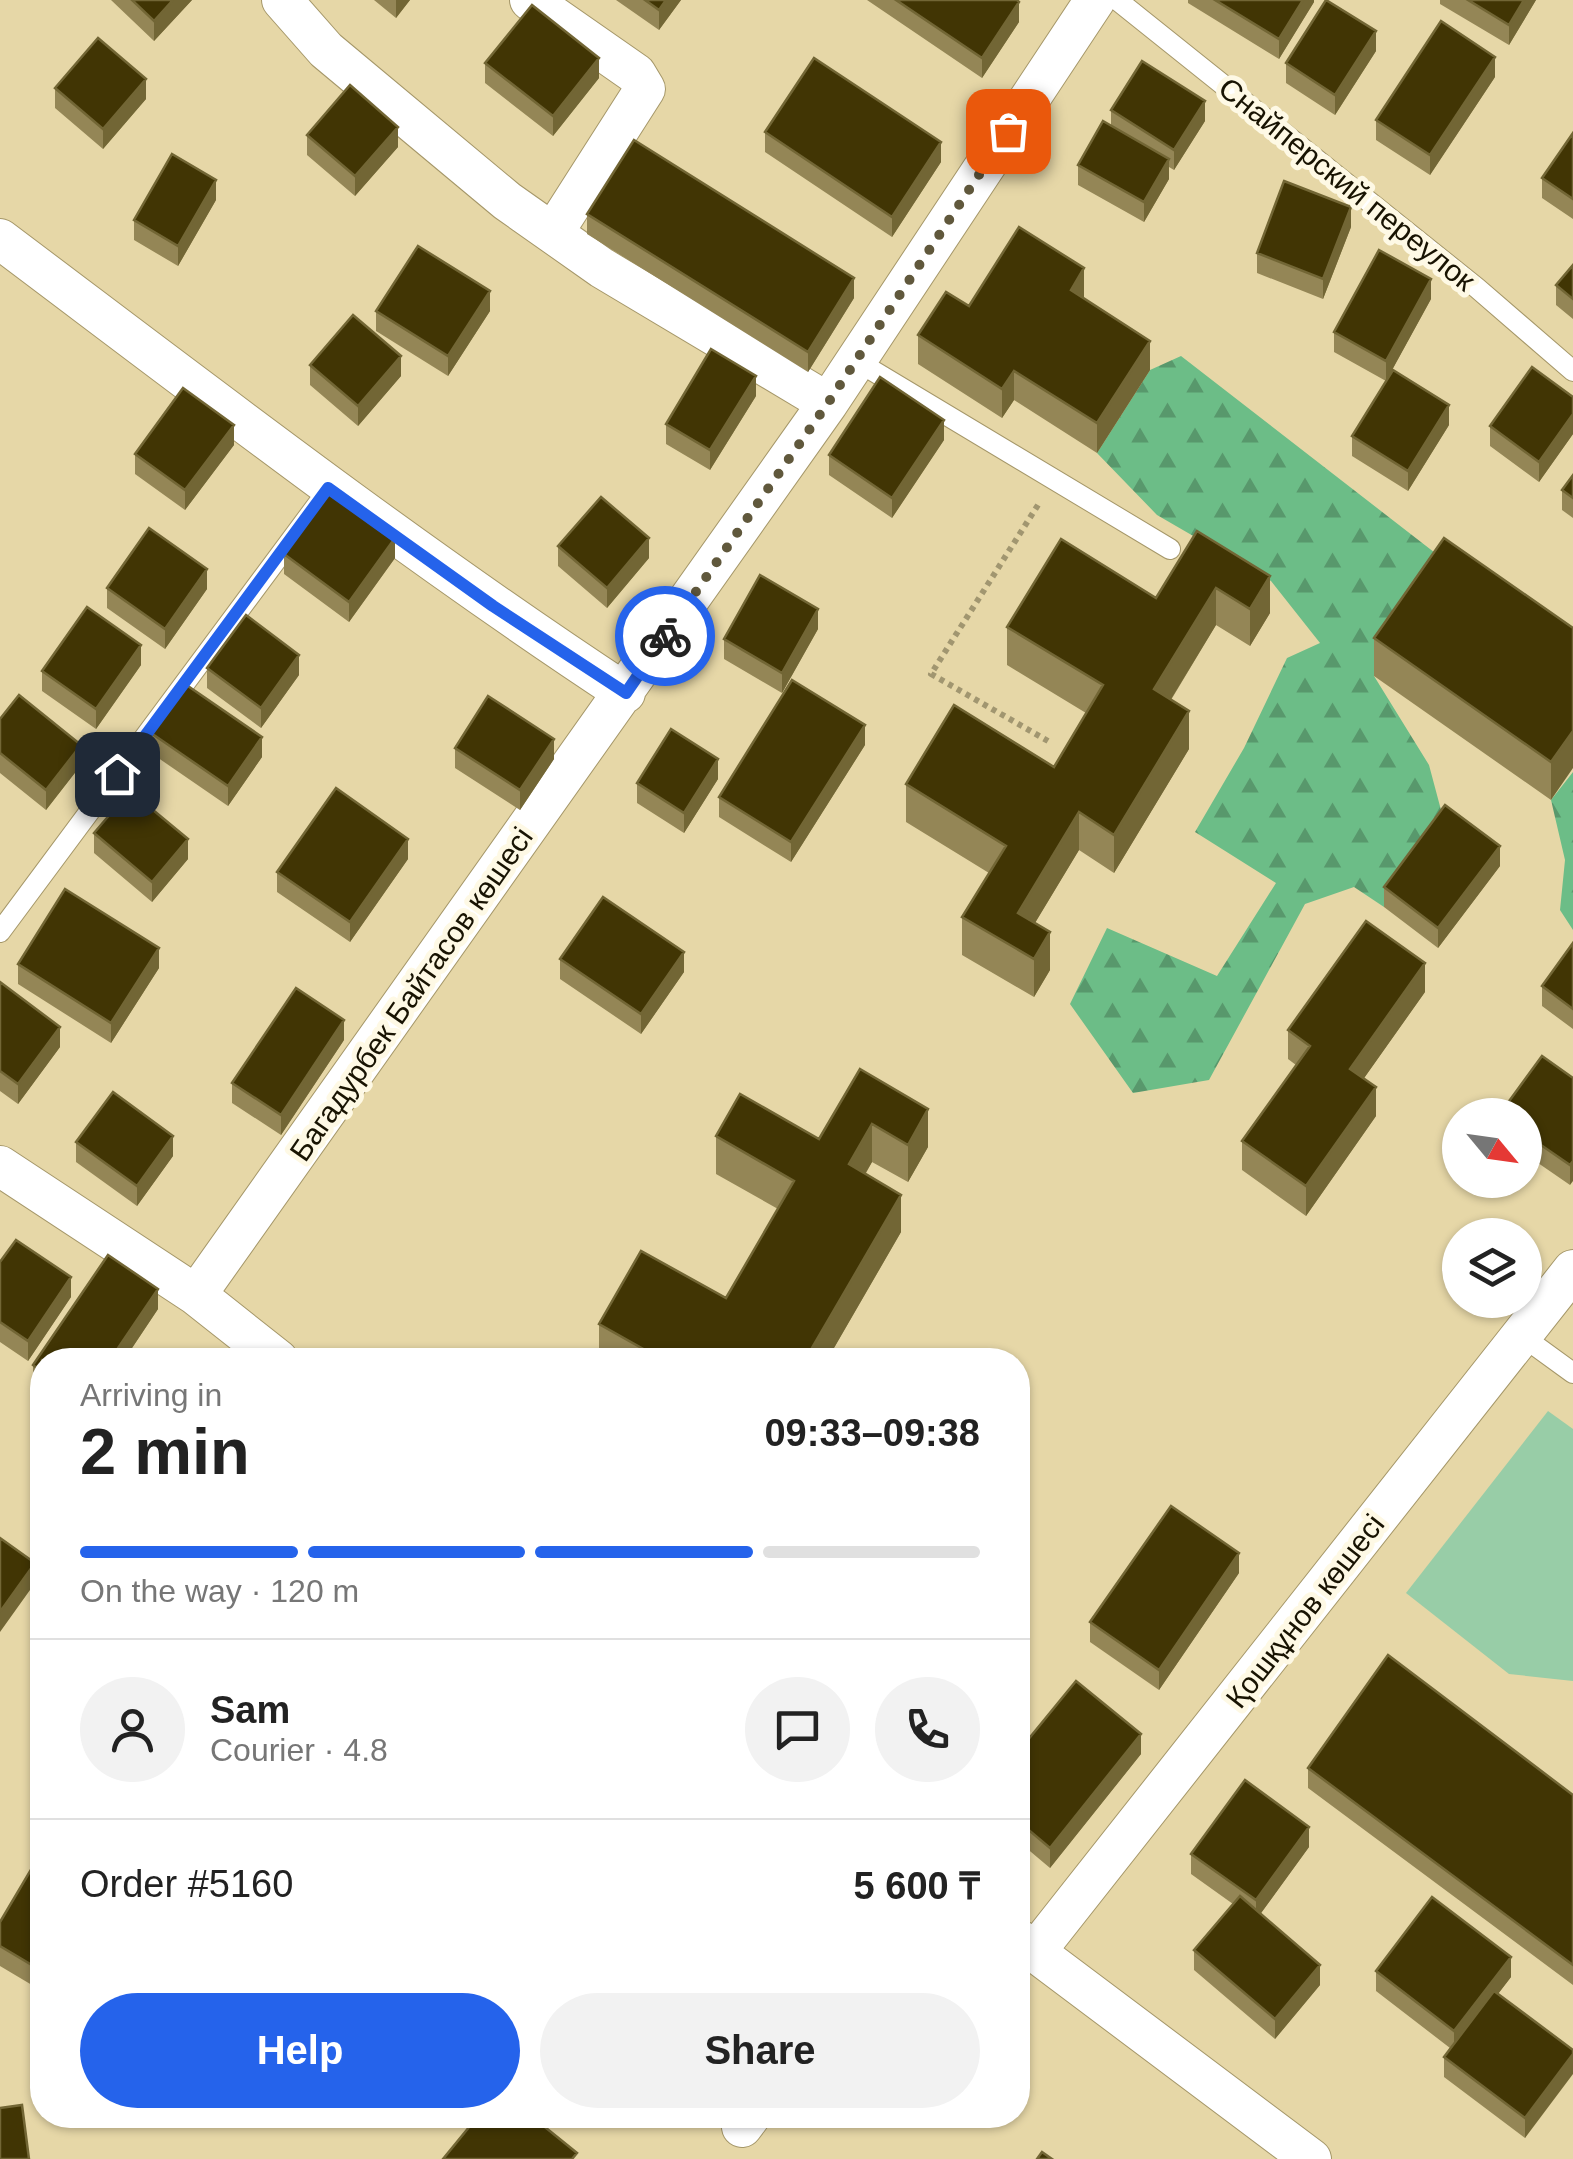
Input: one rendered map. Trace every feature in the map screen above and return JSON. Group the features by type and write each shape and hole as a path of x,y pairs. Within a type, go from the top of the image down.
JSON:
{"street":[{"path":"282,0 326,50 507,201 602,268 828,403"},
{"path":"530,0 636,74 645,89 553,233"},
{"name":"Багадурбек Байтасов көшесі","path":"196,1296 828,403 1095,0"},
{"path":"0,238 328,488 493,606 626,693"},
{"path":"0,1166 196,1296 263,1348"},
{"name":"Қошқұнов көшесі","path":"1030,1941 1573,1270"},
{"path":"1030,1949 1311,2159"}],"lane":[{"name":"Снайперский переулок","path":"1117,0 1478,288 1573,371"},
{"path":"856,360 1170,549"},
{"path":"0,932 328,488"},
{"path":"1522,1336 1573,1373"}],"path":[{"path":"1048,741 931,674 1055,479"}],"green space":[{"path":"1181,356 1439,556 1374,676 1429,765 1445,825 1384,907 1354,887 1305,904 1209,1080 1133,1093 1070,1004 1107,928 1217,976 1276,883 1195,832 1244,748 1287,658 1320,643 1271,581 1157,515 1097,453 1150,370"},
{"path":"1573,772 1573,930 1560,910 1565,860 1551,800"},
{"path":"1548,1411 1573,1429 1573,1681 1509,1674 1406,1593"}],"building":[{"path":"132,0 173,0 154,21"},
{"path":"645,0 666,0 659,10"},
{"path":"896,0 1017,0 1019,2 982,58"},
{"path":"1215,0 1303,0 1279,39"},
{"path":"1326,0 1376,31 1335,95 1286,63"},
{"path":"1468,0 1524,0 1509,25"},
{"path":"532,5 599,58 553,116 485,63"},
{"path":"1441,21 1495,57 1430,155 1376,120"},
{"path":"98,38 146,79 103,129 55,88"},
{"path":"814,58 941,142 892,217 765,132"},
{"path":"1142,61 1205,101 1174,150 1111,110"},
{"path":"350,85 398,127 355,176 307,135"},
{"path":"1103,121 1169,159 1144,202 1078,165"},
{"path":"1573,133 1573,199 1542,178"},
{"path":"634,140 854,278 808,352 587,214"},
{"path":"172,154 216,180 178,246 134,220"},
{"path":"1284,181 1351,207 1323,279 1257,253"},
{"path":"1019,227 1084,268 1071,290 1150,341 1097,423 1014,371 1002,389 918,335 946,292 969,306"},
{"path":"418,246 490,291 448,356 376,311"},
{"path":"1379,250 1431,279 1386,361 1334,332"},
{"path":"1573,265 1573,299 1556,285"},
{"path":"353,315 401,356 358,406 310,365"},
{"path":"711,349 756,376 710,450 666,424"},
{"path":"1532,367 1573,397 1573,414 1539,462 1490,426"},
{"path":"1393,370 1449,405 1408,471 1352,436"},
{"path":"880,377 944,420 892,498 829,455"},
{"path":"183,388 234,425 185,490 135,454"},
{"path":"1573,475 1573,498 1562,490"},
{"path":"331,491 395,538 349,602 284,554"},
{"path":"601,497 649,538 607,588 558,546"},
{"path":"149,528 207,569 165,629 107,588"},
{"path":"1197,531 1270,576 1250,609 1216,588 1154,689 1189,711 1114,835 1079,812 1018,913 1050,932 1034,959 962,917 1006,846 906,784 954,705 1054,767 1103,685 1007,627 1061,539 1156,598"},
{"path":"1444,538 1573,628 1573,731 1551,762 1374,638"},
{"path":"760,575 818,609 782,673 724,639"},
{"path":"87,607 141,645 96,709 42,671"},
{"path":"246,615 299,655 261,708 207,668"},
{"path":"792,680 865,725 791,842 719,797"},
{"path":"185,684 262,737 228,786 151,733"},
{"path":"19,695 81,745 46,790 0,753 0,719"},
{"path":"488,696 554,739 520,790 455,748"},
{"path":"671,729 718,759 684,813 637,783"},
{"path":"336,788 408,839 350,922 277,872"},
{"path":"130,791 188,839 152,882 94,833"},
{"path":"1445,805 1500,846 1438,928 1384,887"},
{"path":"65,889 159,948 111,1023 18,964"},
{"path":"603,897 684,952 641,1014 560,959"},
{"path":"1366,921 1425,963 1350,1069 1376,1087 1306,1186 1242,1141 1310,1046 1288,1030"},
{"path":"1573,943 1573,1009 1542,986"},
{"path":"0,982 60,1027 18,1084 0,1071"},
{"path":"296,988 344,1020 281,1115 232,1083"},
{"path":"1542,1056 1573,1078 1570,1165 1542,1146 1542,1098 1511,1098"},
{"path":"860,1069 928,1109 908,1145 872,1124 849,1164 901,1195 812,1348 642,1348 599,1324 641,1251 726,1298 794,1181 716,1136 740,1094 819,1139"},
{"path":"113,1092 173,1136 137,1186 76,1142"},
{"path":"16,1240 71,1277 28,1341 0,1322 0,1262"},
{"path":"108,1255 158,1289 118,1348 45,1348"},
{"path":"1171,1506 1239,1553 1159,1670 1090,1622"},
{"path":"0,1538 30,1559 30,1570 0,1612"},
{"path":"1388,1655 1573,1795 1573,1965 1308,1768"},
{"path":"1076,1681 1141,1734 1050,1848 1030,1831 1030,1737"},
{"path":"1245,1780 1309,1827 1256,1900 1191,1854"},
{"path":"30,1871 30,1964 0,1946 0,1922"},
{"path":"1240,1896 1320,1965 1275,2019 1194,1950"},
{"path":"1432,1897 1511,1957 1454,2031 1376,1971"},
{"path":"1494,1991 1573,2050 1525,2118 1444,2057"},
{"path":"22,2105 29,2159 0,2159 0,2108"},
{"path":"468,2128 546,2128 577,2153 572,2159 443,2159"}],"way so far":[{"path":"665,636 828,403 1008,131"}],"route":[{"path":"117,774 328,488 493,606 626,693 665,636"}]}
